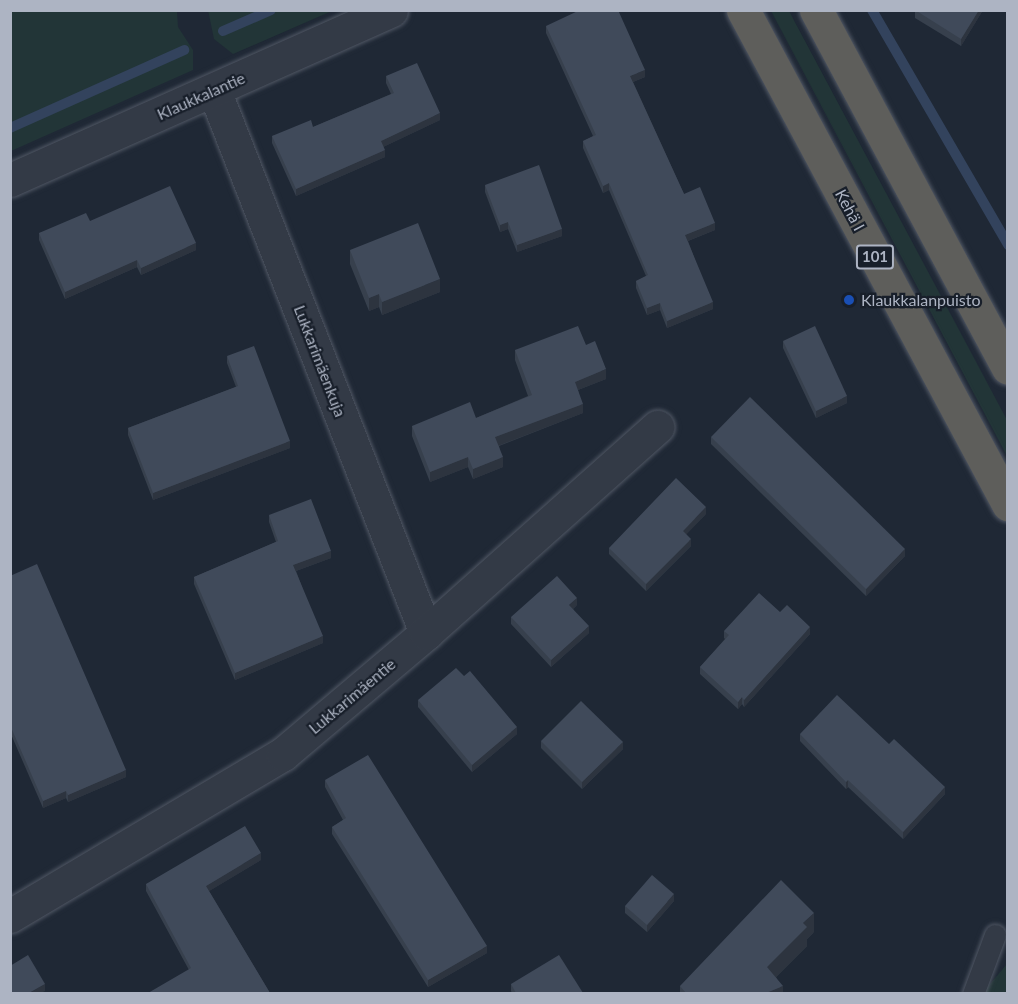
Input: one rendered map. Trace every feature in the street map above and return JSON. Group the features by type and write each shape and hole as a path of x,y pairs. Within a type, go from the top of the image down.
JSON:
{"highway":[{"name":"Kehä I","path":"743,10 1008,504"},
{"path":"816,10 1008,368"}],"street":[{"name":"Klaukkalantie","path":"10,180 391,10"},
{"name":"Lukkarimäenkuja","path":"214,90 426,633"},
{"name":"Lukkarimäentie","path":"10,916 283,754 426,633 657,427"}],"lane":[{"path":"973,993 995,935"}],"shaded area":[{"path":"11,10 177,11 178,27 193,50 193,70 11,151"},
{"path":"208,10 332,11 233,54 214,39"},
{"path":"771,11 789,11 1007,420 1007,456"},
{"path":"1007,964 1007,993 984,994 985,990"}],"building":[{"path":"580,10 618,10 645,70 630,76 684,194 700,187 715,223 685,235 713,302 667,321 660,303 647,308 636,281 648,275 609,183 603,186 583,141 596,135 546,26"},
{"path":"915,10 979,10 961,39"},
{"path":"417,63 440,113 381,141 385,150 296,189 272,136 311,120 313,127 394,93 386,76"},
{"path":"539,165 562,229 517,245 508,222 500,225 485,185"},
{"path":"170,186 196,243 141,268 137,260 65,292 39,233 86,213 90,221"},
{"path":"418,223 440,279 382,302 379,294 369,298 350,250"},
{"path":"578,326 586,345 595,341 606,369 575,382 583,404 495,437 503,457 473,469 468,457 430,472 412,426 470,402 476,418 532,395 515,350"},
{"path":"815,326 847,396 816,411 783,341"},
{"path":"254,346 290,441 153,493 128,428 238,386 227,356"},
{"path":"750,397 905,549 866,589 711,437"},
{"path":"676,478 706,507 683,531 691,539 646,584 609,548"},
{"path":"311,499 331,551 293,565 323,636 235,673 194,577 278,541 269,515"},
{"path":"37,564 126,770 68,795 66,791 43,801 10,725 10,576"},
{"path":"557,576 577,598 569,605 589,626 551,660 511,617"},
{"path":"759,593 780,612 787,605 810,627 744,700 742,697 738,702 700,667 729,635 724,631"},
{"path":"456,668 464,676 470,671 517,727 472,765 418,700"},
{"path":"837,695 889,744 894,739 945,787 903,832 848,780 846,782 800,734"},
{"path":"581,701 623,742 582,782 541,741"},
{"path":"368,755 487,946 428,980 332,827 346,818 325,780"},
{"path":"245,826 261,853 206,886 270,993 148,993 191,968 146,884"},
{"path":"652,875 674,894 647,925 625,906"},
{"path":"781,880 814,913 803,923 807,927 767,967 783,986 766,993 686,993 680,986"},
{"path":"28,955 45,984 29,993 10,993 10,966"},
{"path":"559,955 583,993 516,993 511,984"}],"waterway":[{"path":"223,31 271,10"},
{"path":"872,10 1008,245"},
{"path":"10,128 184,50"}],"place":[{"name":"Klaukkalanpuisto","path":"849,300"}]}
